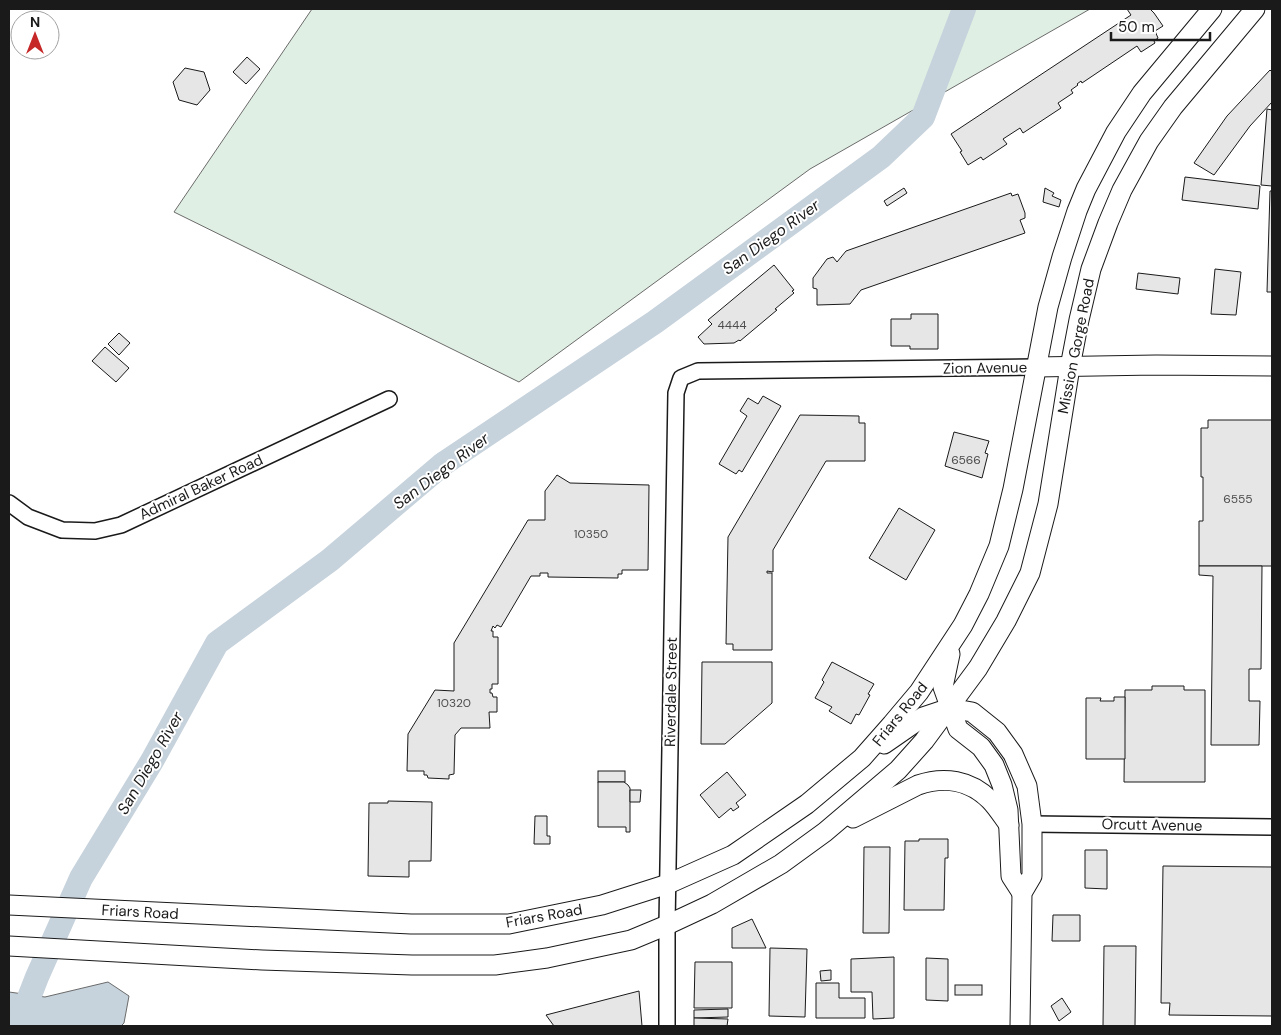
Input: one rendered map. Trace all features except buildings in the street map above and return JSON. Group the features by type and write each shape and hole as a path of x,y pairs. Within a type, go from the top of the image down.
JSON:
{"main road":[{"path":"1022,893 1011,876 1008,810 1002,785 994,765 981,747 958,729 943,687 951,645 979,594 999,546 1013,489 1048,307 1062,257 1086,189 1116,132 1142,93 1212,9"},
{"name":"Mission Gorge Road","path":"950,708 978,668 1006,621 1030,573 1048,504 1070,367 1091,269 1122,190 1149,141 1173,107 1255,9"},
{"name":"Zion Avenue","path":"1036,367 1272,366"},
{"name":"Friars Road","path":"9,905 271,919 411,924 509,924 602,905 668,884 733,855 807,804 862,758 919,692 951,645"},
{"path":"9,946 262,960 412,965 495,965 547,958 631,940 712,904 781,864 826,832 898,770 928,737 950,708"},
{"path":"862,758 924,717 950,708 972,712 997,732 1013,754 1027,786 1032,824 1032,876 1022,893 1020,1026"},
{"path":"826,832 918,785 948,780 970,786 982,793 991,801 1009,826"}],"street":[{"name":"Zion Avenue","path":"698,371 1036,367"},
{"name":"Riverdale Street","path":"667,1026 676,393 681,378 698,371"},
{"name":"Admiral Baker Road","path":"9,503 28,517 62,530 96,531 121,525 389,399"},
{"name":"Orcutt Avenue","path":"1032,824 1272,827"}],"green space":[{"path":"312,9 1090,9 810,169 519,382 174,212"}],"shaded area":[{"path":"108,982 129,996 124,1023 121,1026 9,1026 9,992 45,997"}],"waterway":[{"name":"San Diego River","path":"18,1026 37,977 81,878 152,761 217,643 330,560 443,464 655,322 881,157 923,117 964,9"}]}
